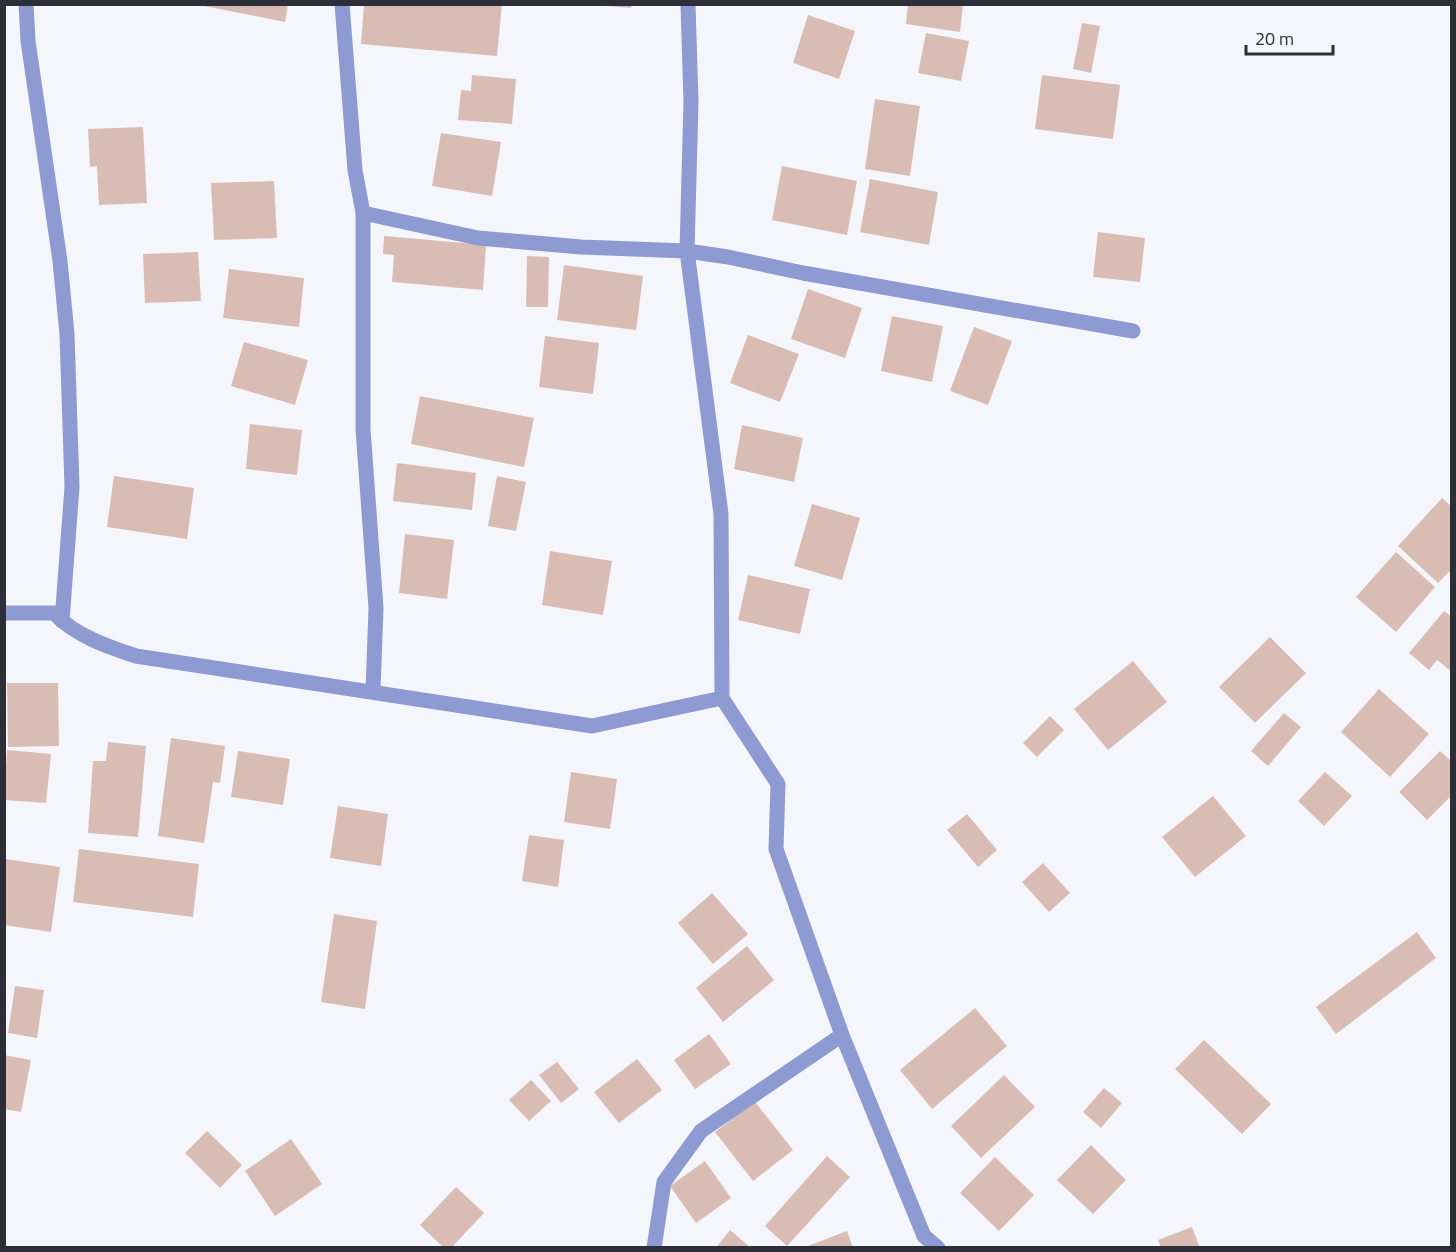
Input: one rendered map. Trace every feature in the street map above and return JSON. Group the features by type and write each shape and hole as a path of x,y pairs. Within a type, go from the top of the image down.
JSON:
{"street":[{"path":"26,4 28,40 60,261 67,334 72,487 62,621"},
{"path":"342,4 355,170 363,213 363,429 376,608 373,691"},
{"path":"688,4 691,102 687,251 721,514 722,698 778,784 776,849 842,1035 924,1236 938,1248"},
{"path":"363,213 478,238 582,247 687,251 1133,331"},
{"path":"4,613 54,613 62,621 108,647 136,656 592,726 722,698"},
{"path":"654,1248 664,1182 700,1131 842,1035"}],"building":[{"path":"194,4 288,4 285,22"},
{"path":"364,4 502,4 497,56 361,44"},
{"path":"606,4 632,4 631,8 606,6"},
{"path":"908,4 963,4 960,32 906,24"},
{"path":"808,15 855,31 839,79 793,63"},
{"path":"1082,23 1100,26 1091,73 1073,69"},
{"path":"926,33 969,41 961,81 918,73"},
{"path":"472,75 516,79 512,124 458,120 461,90 471,91"},
{"path":"1042,75 1120,85 1113,139 1035,129"},
{"path":"875,99 920,106 910,176 865,169"},
{"path":"143,127 147,203 99,205 97,166 90,167 88,129"},
{"path":"441,133 501,142 492,196 432,186"},
{"path":"782,166 857,181 847,235 772,220"},
{"path":"870,179 938,192 929,245 860,232"},
{"path":"274,181 277,238 214,240 211,183"},
{"path":"1098,232 1145,238 1140,282 1093,277"},
{"path":"384,236 486,245 483,290 392,282 394,255 383,254"},
{"path":"198,252 201,301 145,303 143,254"},
{"path":"527,256 549,257 548,307 526,307"},
{"path":"564,265 643,276 636,330 557,320"},
{"path":"229,269 304,278 299,327 223,318"},
{"path":"808,289 862,308 845,358 791,339"},
{"path":"892,316 943,326 932,382 881,371"},
{"path":"974,327 1012,341 988,405 950,391"},
{"path":"748,335 799,354 780,402 730,383"},
{"path":"545,336 599,343 593,394 539,387"},
{"path":"244,342 308,360 295,405 231,386"},
{"path":"420,396 534,418 524,467 411,444"},
{"path":"250,424 302,430 297,475 246,469"},
{"path":"742,425 803,438 794,482 734,469"},
{"path":"397,463 476,473 472,510 393,501"},
{"path":"114,476 194,488 187,539 107,527"},
{"path":"497,476 526,482 516,531 488,526"},
{"path":"1442,498 1452,507 1452,569 1438,583 1398,546"},
{"path":"812,504 860,518 842,580 794,566"},
{"path":"405,534 454,540 447,599 399,593"},
{"path":"550,551 612,561 603,615 542,605"},
{"path":"1396,552 1435,587 1396,632 1356,597"},
{"path":"748,575 810,589 800,634 738,620"},
{"path":"1444,611 1452,617 1452,672 1437,660 1429,670 1409,653"},
{"path":"1270,637 1306,673 1255,723 1219,687"},
{"path":"1133,661 1167,702 1108,750 1074,709"},
{"path":"7,683 58,683 59,746 8,747"},
{"path":"1379,689 1429,734 1390,777 1341,732"},
{"path":"1284,713 1301,727 1268,766 1251,751"},
{"path":"1050,716 1064,730 1037,757 1023,743"},
{"path":"171,738 225,746 220,783 213,782 204,843 158,836"},
{"path":"108,742 146,746 138,837 88,833 93,761 106,761"},
{"path":"7,750 51,754 46,803 4,800"},
{"path":"238,751 290,759 283,805 231,797"},
{"path":"1440,751 1452,762 1452,795 1427,820 1399,792"},
{"path":"571,772 617,779 610,829 564,822"},
{"path":"1325,772 1352,796 1324,826 1298,801"},
{"path":"1213,796 1246,836 1195,877 1162,837"},
{"path":"338,806 388,814 381,866 330,858"},
{"path":"967,814 997,850 978,867 947,830"},
{"path":"529,835 564,840 558,887 522,881"},
{"path":"79,849 199,864 193,917 73,902"},
{"path":"6,859 60,867 51,932 4,925"},
{"path":"1043,863 1070,893 1049,912 1022,882"},
{"path":"712,893 748,934 713,964 678,923"},
{"path":"334,914 377,921 365,1009 321,1002"},
{"path":"1417,932 1436,958 1336,1034 1316,1007"},
{"path":"747,946 774,980 723,1022 696,988"},
{"path":"15,986 44,990 37,1038 8,1033"},
{"path":"975,1008 1007,1046 932,1109 900,1070"},
{"path":"709,1034 731,1064 695,1089 674,1060"},
{"path":"1204,1040 1271,1104 1242,1134 1175,1069"},
{"path":"4,1055 31,1060 21,1112 4,1109"},
{"path":"637,1059 662,1090 619,1123 594,1092"},
{"path":"557,1062 579,1089 561,1103 539,1075"},
{"path":"1004,1075 1035,1107 981,1158 951,1126"},
{"path":"531,1080 551,1101 529,1121 509,1100"},
{"path":"1104,1088 1122,1103 1101,1128 1083,1112"},
{"path":"755,1102 793,1150 753,1181 715,1132"},
{"path":"207,1131 242,1165 220,1188 185,1153"},
{"path":"291,1139 322,1184 275,1216 245,1171"},
{"path":"1091,1145 1126,1180 1093,1214 1057,1180"},
{"path":"827,1156 850,1177 787,1246 765,1226"},
{"path":"995,1157 1034,1195 999,1231 960,1193"},
{"path":"705,1161 731,1198 696,1223 670,1186"},
{"path":"456,1187 484,1213 451,1248 444,1248 420,1225"},
{"path":"1192,1227 1200,1248 1161,1248 1158,1240"},
{"path":"730,1230 751,1248 716,1248"},
{"path":"847,1231 853,1248 805,1248 805,1247"}]}
